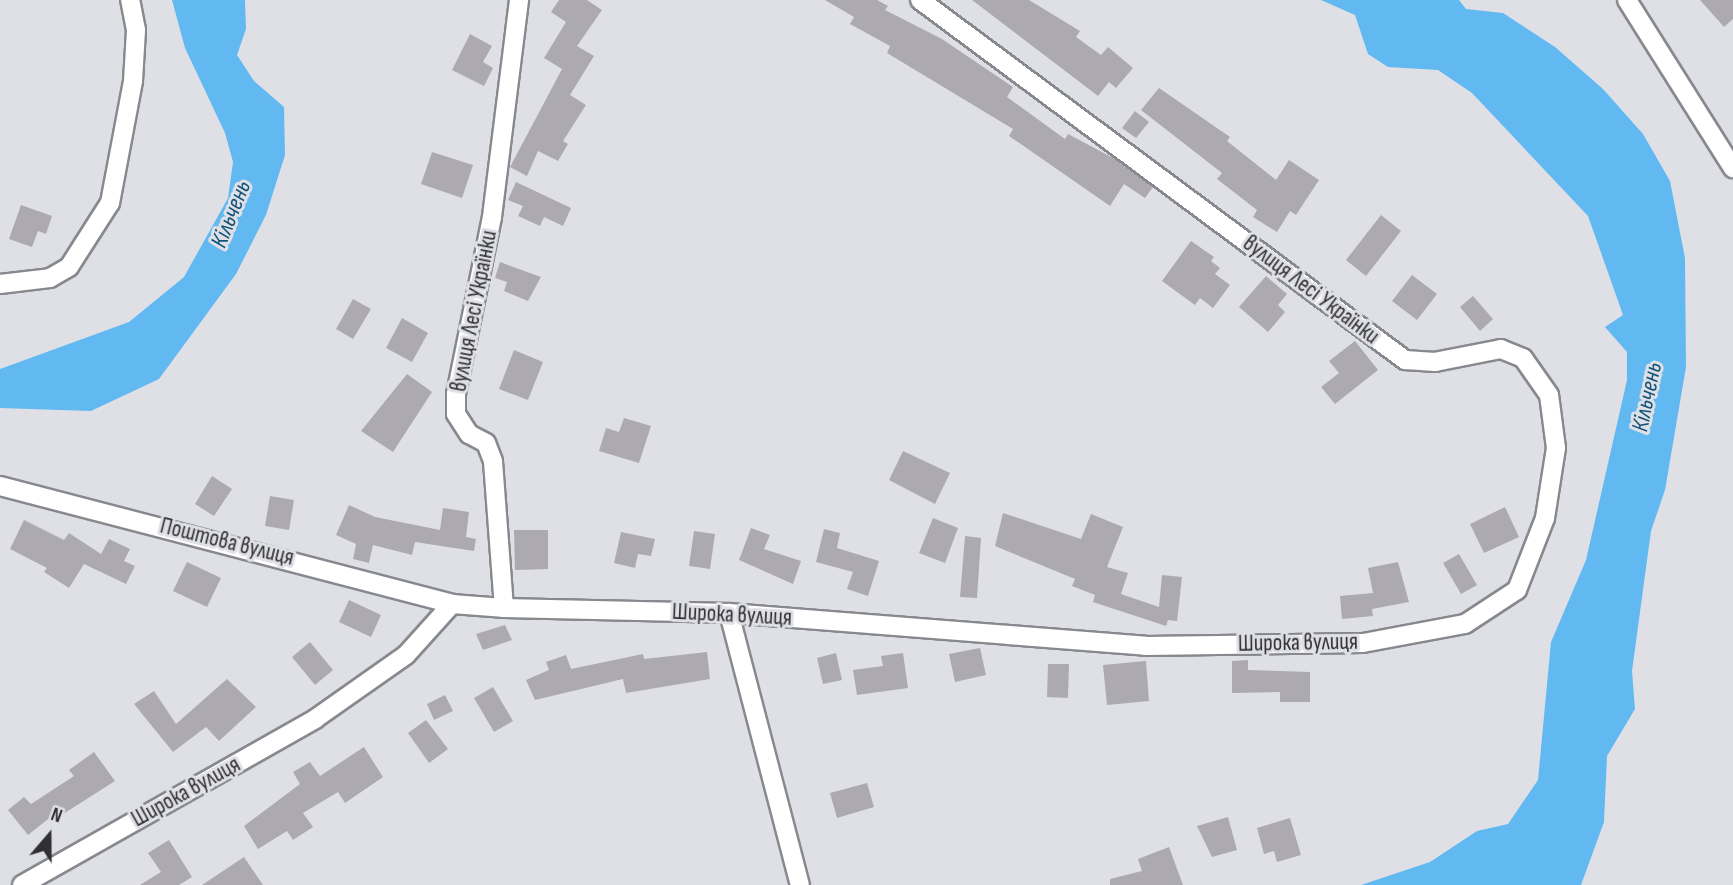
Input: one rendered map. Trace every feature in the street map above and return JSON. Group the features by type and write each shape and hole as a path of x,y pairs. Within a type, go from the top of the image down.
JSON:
{"street":[{"path":"0,284 50,278 69,267 110,203 134,81 136,30 130,0"},
{"name":"вулиця Лесі Українки","path":"504,608 493,461 486,443 469,434 456,414 456,404 492,217 519,0"},
{"name":"вулиця Лесі Українки","path":"920,0 1405,360 1435,362 1501,349 1523,358 1549,395 1556,448 1545,518 1517,590"},
{"path":"1627,0 1733,168"},
{"name":"Поштова вулиця","path":"0,486 452,604"},
{"name":"Широка вулиця","path":"22,885 315,719 406,655 452,604 504,608 729,613 1146,646 1363,643 1465,624 1517,590"},
{"path":"729,613 800,885"}],"water":[{"name":"Кільчень","path":"172,0 245,0 246,29 237,55 254,81 284,107 285,155 266,215 236,274 159,379 91,411 0,408 0,369 129,322 184,277 228,198 233,162 225,133 185,48"},
{"name":"Кільчень","path":"1321,0 1459,0 1466,9 1503,13 1555,47 1603,89 1643,134 1670,181 1685,258 1686,367 1665,490 1651,531 1632,671 1635,709 1607,756 1604,822 1581,885 1361,885 1430,862 1477,831 1508,824 1538,780 1551,642 1586,560 1627,380 1627,352 1605,327 1623,315 1588,216 1472,93 1438,70 1388,67 1368,54 1355,15"}],"building":[{"path":"559,0 587,0 602,10 577,46 594,56 570,95 586,105 563,141 568,144 558,161 538,151 527,176 510,167 562,69 544,58 566,22 551,12"},
{"path":"825,0 877,0 888,6 885,10 942,39 1013,87 1007,97 1065,139 1068,134 1113,158 1153,187 1145,198 1124,184 1110,206 1009,136 1013,129 887,53 890,46 850,24 854,17"},
{"path":"972,0 1029,0 1080,31 1076,37 1101,55 1108,47 1133,68 1116,88 1109,82 1098,96"},
{"path":"1700,0 1733,0 1733,19 1724,27"},
{"path":"470,34 492,46 483,62 493,68 484,86 452,70"},
{"path":"1159,88 1230,137 1227,141 1276,180 1289,160 1319,180 1296,215 1290,211 1277,232 1253,217 1257,210 1217,179 1222,173 1141,110"},
{"path":"1135,111 1149,122 1136,138 1122,128"},
{"path":"432,152 473,165 462,198 421,184"},
{"path":"516,182 571,208 563,226 544,217 540,226 518,216 523,206 508,200"},
{"path":"21,205 52,216 46,234 38,231 32,247 9,239"},
{"path":"1381,215 1401,231 1366,276 1346,260"},
{"path":"1191,241 1214,257 1211,261 1220,268 1215,274 1230,285 1213,308 1200,298 1195,305 1162,281"},
{"path":"500,262 541,277 528,301 504,291 507,282 495,278"},
{"path":"1412,275 1437,294 1417,320 1392,301"},
{"path":"1266,276 1287,294 1278,305 1285,312 1268,332 1239,307"},
{"path":"1473,296 1493,319 1480,331 1460,307"},
{"path":"353,299 371,309 353,339 336,329"},
{"path":"402,318 428,333 412,362 386,348"},
{"path":"1355,341 1378,370 1335,404 1321,387 1339,373 1329,361"},
{"path":"514,350 543,362 528,400 499,389"},
{"path":"407,374 432,392 393,452 361,431"},
{"path":"624,418 651,426 639,463 599,451 606,428 619,432"},
{"path":"903,451 950,473 935,504 889,480"},
{"path":"212,476 232,489 214,516 195,504"},
{"path":"270,496 294,500 289,530 265,526"},
{"path":"349,505 375,517 440,530 443,508 469,512 466,537 476,539 474,551 415,542 412,555 373,545 369,563 353,559 356,544 336,535"},
{"path":"1505,507 1519,537 1484,553 1470,524"},
{"path":"1003,513 1081,539 1091,514 1123,527 1107,567 1128,573 1121,594 1159,607 1162,575 1182,577 1177,621 1168,620 1166,626 1093,602 1095,595 1072,586 1075,579 995,546"},
{"path":"933,518 958,528 945,563 919,553"},
{"path":"24,520 64,540 69,533 101,554 109,539 130,549 124,561 135,566 126,584 84,564 69,588 44,572 47,568 10,549"},
{"path":"751,528 770,535 764,549 801,561 793,584 739,560"},
{"path":"824,529 840,533 837,548 879,561 868,596 847,589 853,572 816,562"},
{"path":"514,530 548,530 548,569 515,570"},
{"path":"694,531 715,534 710,569 689,566"},
{"path":"621,532 655,539 651,556 638,554 635,568 614,563"},
{"path":"965,536 981,538 977,598 960,597"},
{"path":"1459,554 1477,585 1461,594 1443,563"},
{"path":"187,562 221,578 207,607 173,591"},
{"path":"1398,562 1409,602 1372,609 1373,616 1342,619 1340,596 1373,593 1368,568"},
{"path":"349,600 381,615 371,637 339,622"},
{"path":"505,625 512,640 483,650 476,634"},
{"path":"310,642 333,670 315,685 292,657"},
{"path":"980,648 986,675 955,682 949,654"},
{"path":"707,652 710,679 626,693 623,679 535,700 526,680 549,670 546,662 566,655 571,669 643,654 644,659"},
{"path":"836,653 842,680 823,684 817,658"},
{"path":"903,653 908,688 857,695 853,670 883,666 881,656"},
{"path":"1248,660 1248,670 1310,672 1310,702 1280,702 1280,692 1232,693 1232,661"},
{"path":"1146,661 1149,701 1107,705 1103,665"},
{"path":"1048,664 1069,664 1068,698 1047,697"},
{"path":"227,679 256,707 219,741 206,727 173,752 134,704 154,691 176,724"},
{"path":"493,687 513,721 494,732 474,698"},
{"path":"445,695 453,711 434,720 427,704"},
{"path":"426,720 448,749 429,763 408,733"},
{"path":"364,747 383,777 345,803 338,792 303,813 313,827 293,840 287,831 258,849 244,826 300,784 293,772 310,762 320,776"},
{"path":"94,752 115,781 60,816 57,812 28,835 8,810 24,797 31,804 74,776 69,770"},
{"path":"867,783 874,807 837,818 830,793"},
{"path":"1228,817 1237,850 1212,857 1197,826"},
{"path":"1290,818 1301,855 1277,862 1274,851 1264,854 1257,828"},
{"path":"169,840 192,877 179,885 140,885 161,872 148,853"},
{"path":"1169,847 1183,885 1110,885 1110,879 1142,871 1138,859"},
{"path":"244,857 263,885 202,885"}]}
